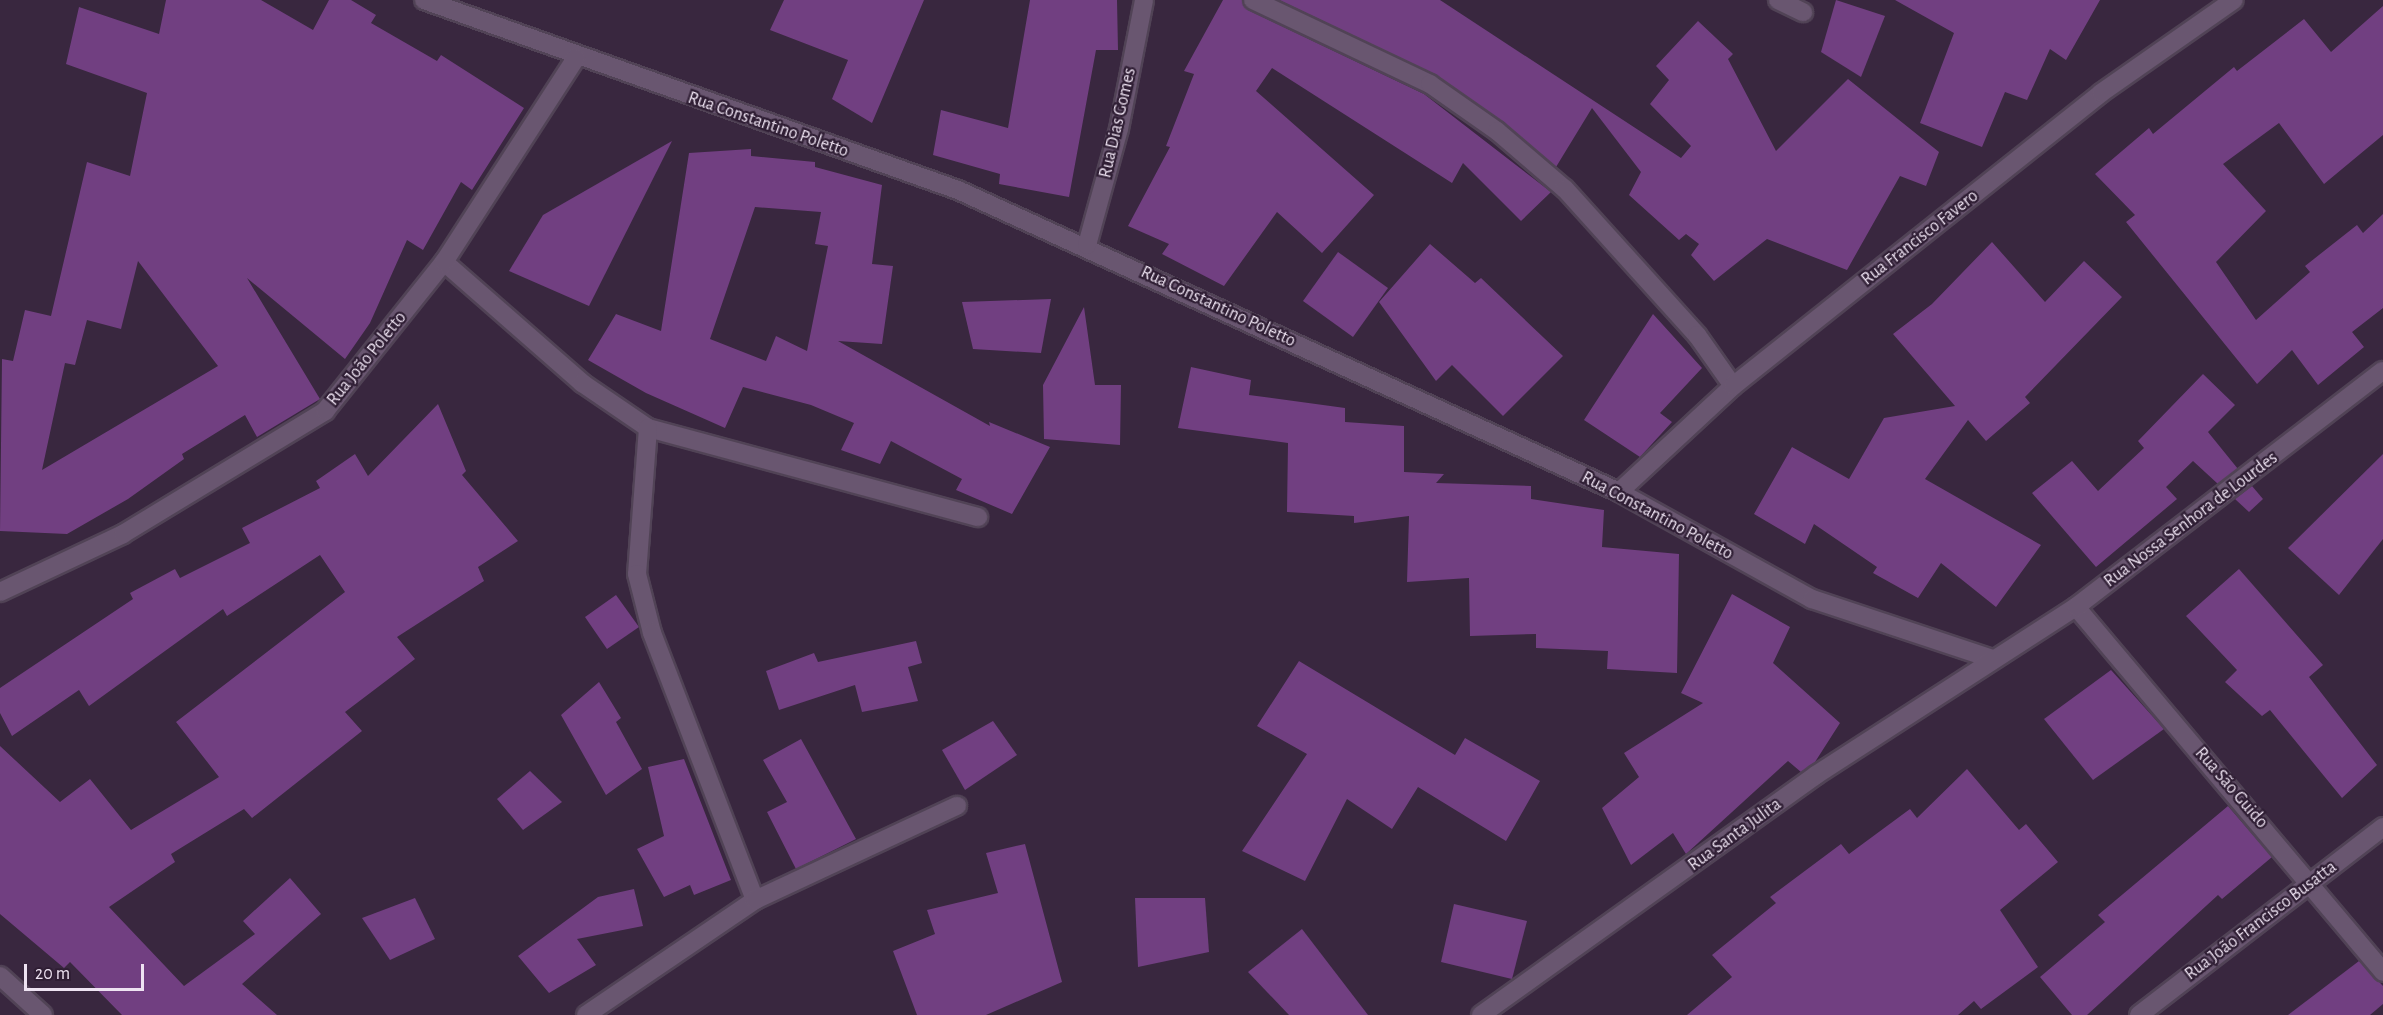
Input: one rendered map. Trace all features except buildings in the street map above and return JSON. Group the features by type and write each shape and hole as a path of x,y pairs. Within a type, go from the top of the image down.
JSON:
{"street":[{"name":"Rua Constantino Poletto","path":"424,0 576,58 958,190 1087,245 1619,492 1812,599 1992,659"},
{"name":"Rua Dias Gomes","path":"1087,245 1119,129 1144,0"},
{"path":"1253,0 1430,84 1497,131 1565,189 1697,335 1733,386"},
{"path":"1778,0 1803,12"},
{"name":"Rua Francisco Favero","path":"1619,492 1733,386 2101,93 2234,0"},
{"name":"Rua João Poletto","path":"0,592 133,529 325,411 444,262 576,58"},
{"path":"444,262 582,383 648,428 978,517"},
{"name":"Rua Nossa Senhora de Lourdes","path":"1992,659 2076,608 2383,371"},
{"path":"648,428 637,574 652,633 755,900"},
{"name":"Rua São Guido","path":"2076,608 2312,883 2383,972"},
{"name":"Rua Santa Julita","path":"1481,1015 1816,776 1992,659"},
{"path":"585,1015 755,900 957,806"},
{"name":"Rua João Francisco Busatta","path":"2139,1015 2383,827"},
{"path":"0,976 43,1015"}]}
